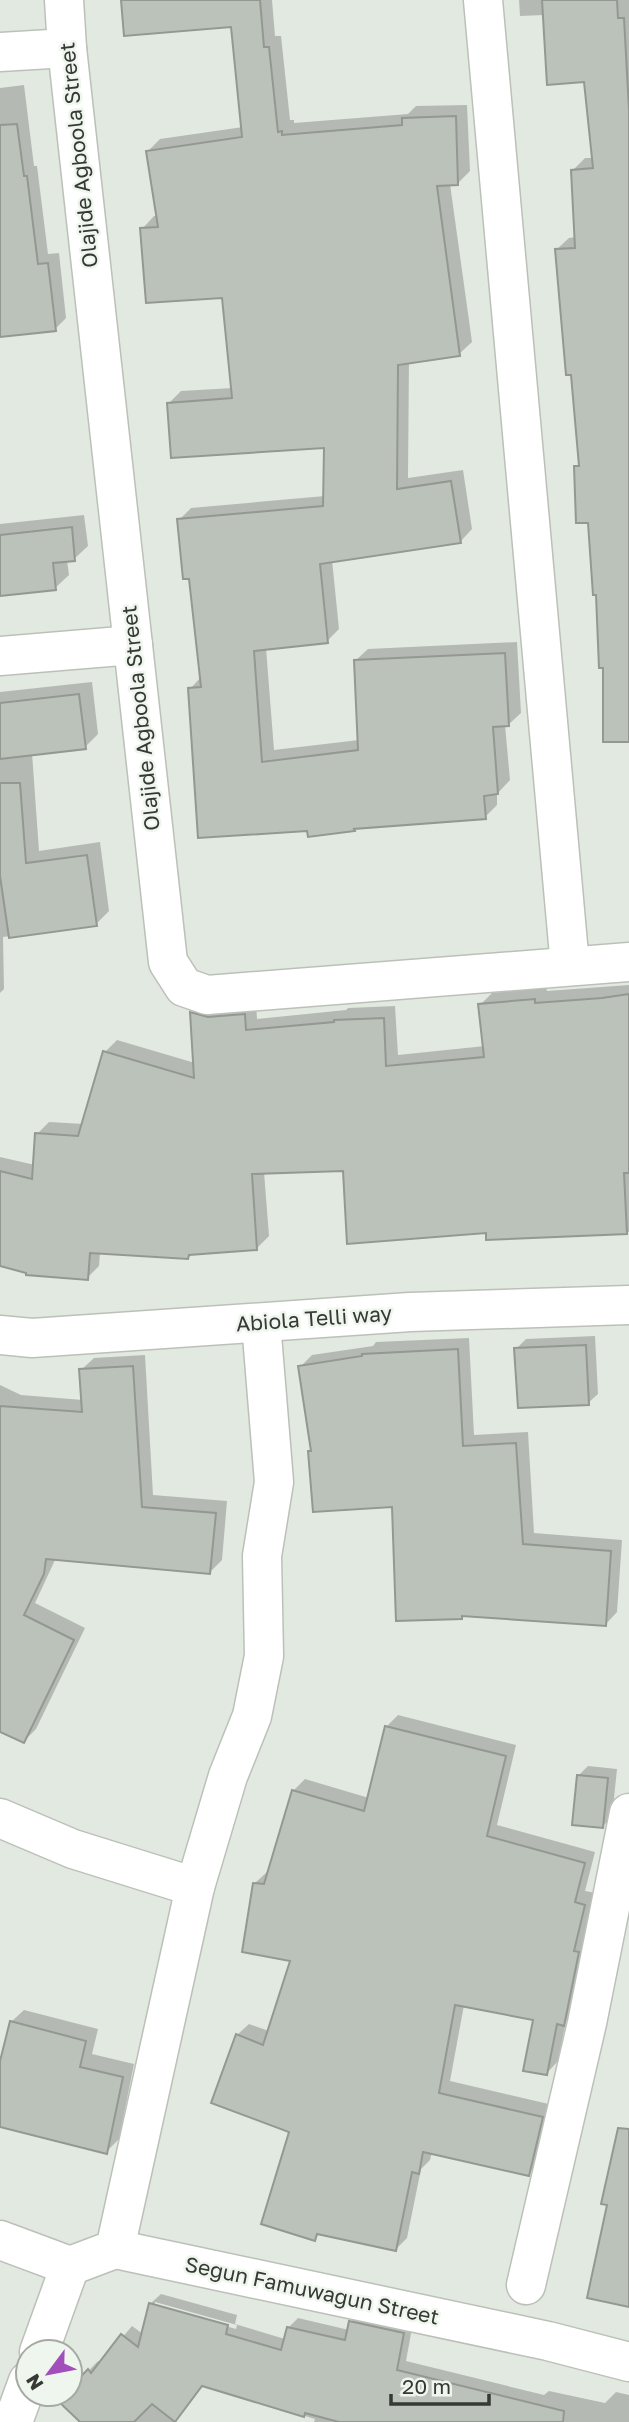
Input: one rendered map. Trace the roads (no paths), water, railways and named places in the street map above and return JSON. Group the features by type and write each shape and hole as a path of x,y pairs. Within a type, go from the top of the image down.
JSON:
{"street":[{"name":"Olajide Agboola Street","path":"64,0 67,48 168,962 184,988 207,995 629,962"},
{"path":"483,0 569,966"},
{"path":"0,52 67,48"},
{"path":"0,656 133,645"},
{"name":"Abiola Telli way","path":"0,1335 32,1338 410,1312 629,1305"},
{"path":"0,2240 70,2266 115,2249 195,1887 228,1776 252,1716 264,1656 262,1556 274,1482 261,1323"},
{"path":"526,2285 587,2023 629,1812"},
{"path":"0,1818 73,1849 195,1887"},
{"name":"Segun Famuwagun Street","path":"115,2249 534,2338 629,2362"},
{"path":"43,2338 70,2266"}]}
